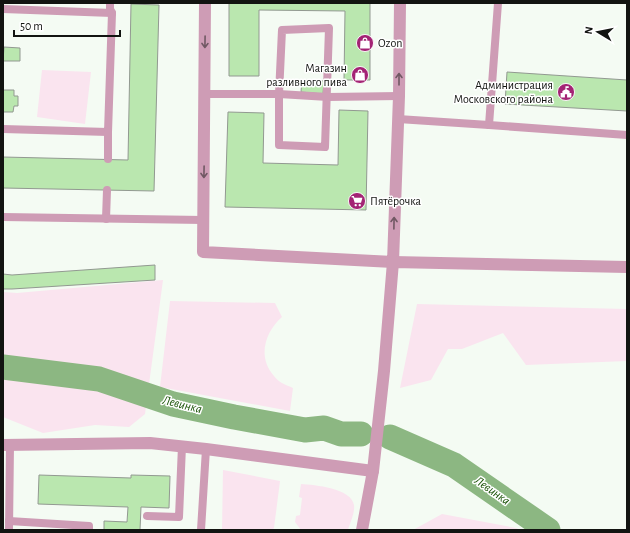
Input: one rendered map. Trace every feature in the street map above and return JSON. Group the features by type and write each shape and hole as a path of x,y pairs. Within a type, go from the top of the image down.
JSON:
{"street":[{"path":"205,3 203,252 393,262 627,267"},
{"path":"362,530 372,471 384,371 393,262 399,96 400,3"},
{"path":"6,445 150,443 372,471"}],"lane":[{"path":"108,160 112,13 110,3"},
{"path":"489,125 498,3"},
{"path":"3,9 112,13"},
{"path":"328,28 328,97 325,147 279,145 279,94 282,30 328,28"},
{"path":"204,94 279,94 328,97 399,96"},
{"path":"398,119 627,135"},
{"path":"3,129 108,132"},
{"path":"106,219 107,190"},
{"path":"3,217 203,220"},
{"path":"6,445 9,530"},
{"path":"147,516 179,517 182,446"},
{"path":"201,530 206,449"},
{"path":"9,521 89,526 89,530"}],"shaded area":[{"path":"42,70 91,72 85,124 37,117"},
{"path":"163,280 145,414 129,427 95,425 43,433 3,417 3,292 17,293"},
{"path":"170,301 275,303 282,317 271,330 265,345 266,361 269,369 278,380 293,388 290,411 160,387"},
{"path":"417,304 627,309 627,361 526,365 503,333 462,349 448,349 431,380 400,388"},
{"path":"223,470 280,481 274,528 272,530 222,530"},
{"path":"301,484 332,488 340,491 351,499 354,505 354,511 348,530 301,530 295,522 296,516 300,515 302,498 299,497"},
{"path":"442,514 516,528 521,530 413,530"}],"building":[{"path":"229,3 370,3 370,80 344,80 345,11 259,10 259,76 229,76"},
{"path":"131,4 159,5 154,191 3,188 3,157 128,160"},
{"path":"4,47 20,48 20,61 3,61"},
{"name":"Администрация Московского района","path":"507,72 627,80 627,111 505,104"},
{"path":"302,80 324,81 323,94 301,92"},
{"path":"3,90 14,90 14,96 18,96 18,106 14,106 13,112 3,112"},
{"path":"339,110 368,111 366,210 225,207 228,112 264,113 263,163 338,165"},
{"path":"155,265 155,280 3,289 3,274 12,275"},
{"path":"39,475 131,478 131,475 170,476 169,508 141,507 140,530 104,530 104,521 127,522 128,507 38,504"}],"waterway":[{"name":"Левинка","path":"3,367 99,379 173,404 234,417 305,430 324,428 341,434 361,434"},
{"name":"Левинка","path":"390,437 454,465 548,530"}],"place":[{"name":"Ozon","path":"365,43"},
{"name":"Магазин разливного пива","path":"360,75"},
{"name":"Администрация Московского района","path":"566,92"},
{"name":"Пятёрочка","path":"357,201"}]}
